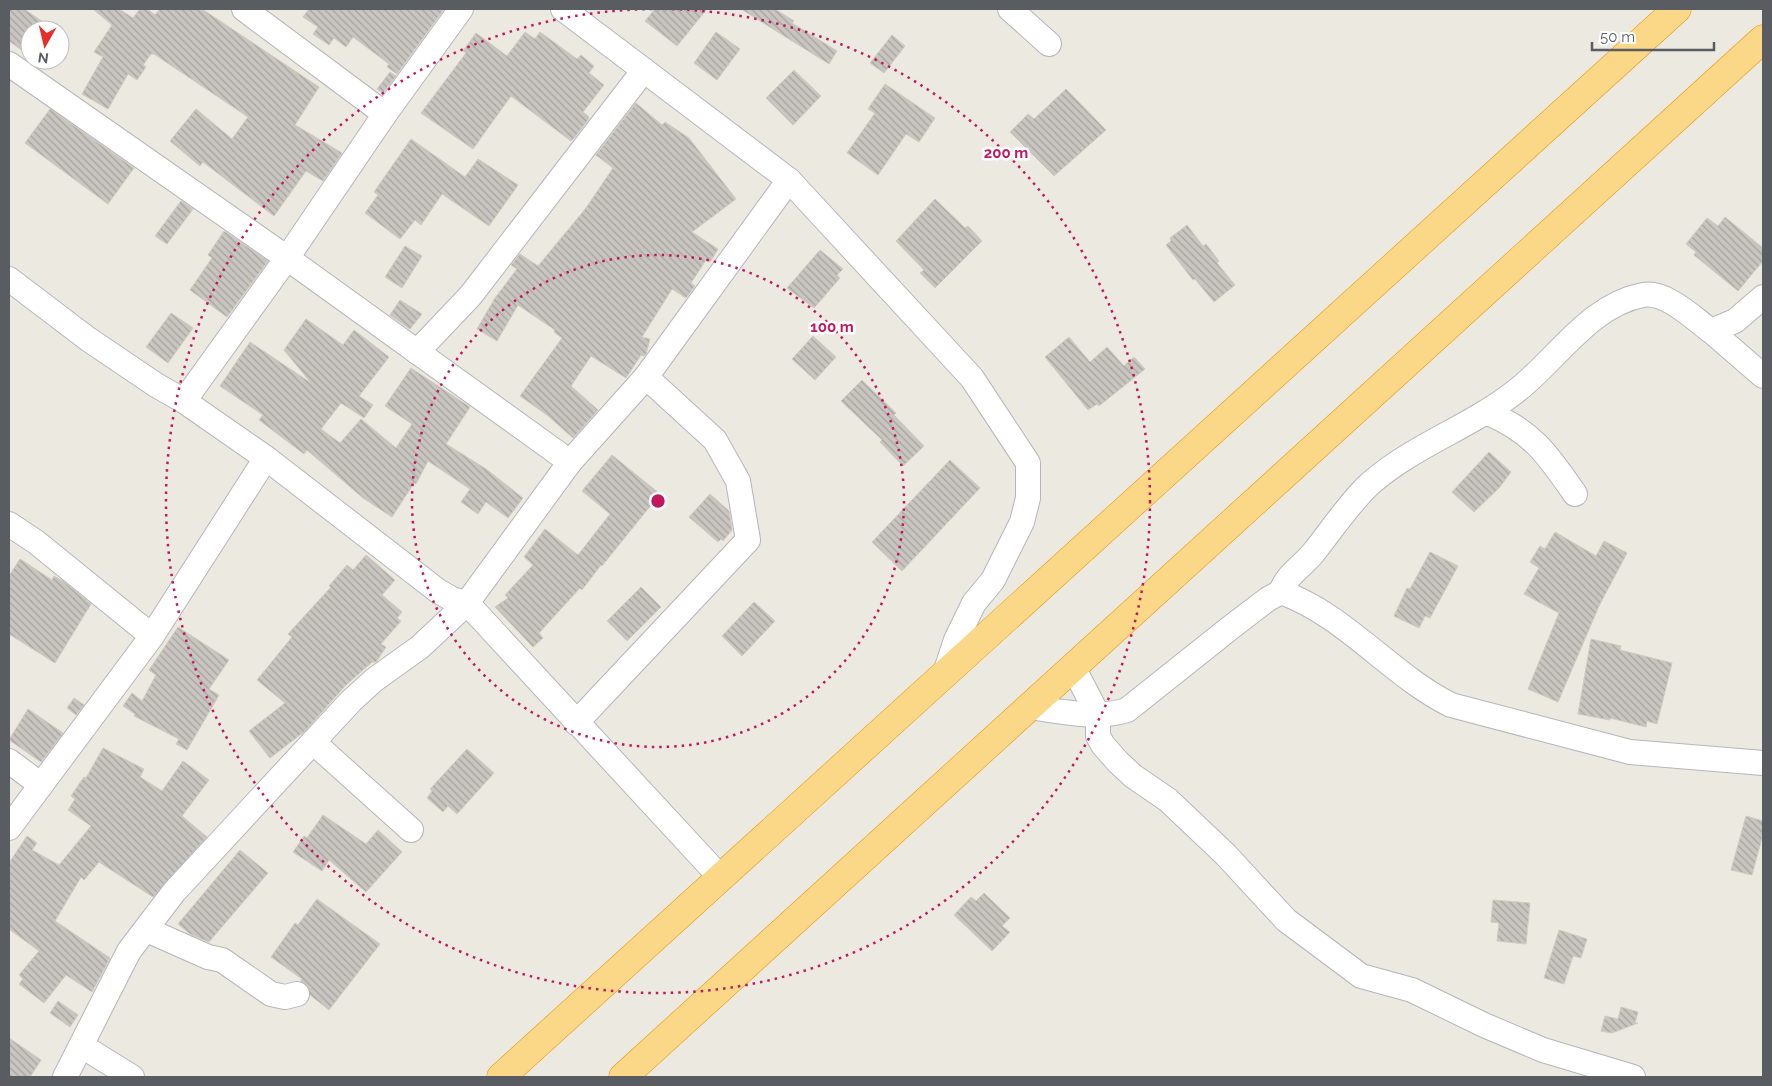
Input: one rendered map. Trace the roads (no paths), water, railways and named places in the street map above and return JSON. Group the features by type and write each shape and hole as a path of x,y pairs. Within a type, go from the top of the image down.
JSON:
{"highway":[{"path":"501,1077 1677,9"},
{"path":"623,1077 1763,40"}],"street":[{"path":"244,9 385,114"},
{"path":"184,400 287,258 385,114 461,9"},
{"path":"563,9 788,180 972,378 1028,463 1028,498 1022,522 993,580 970,610 956,640 944,676"},
{"path":"1010,9 1049,44"},
{"path":"9,64 287,258 570,462"},
{"path":"417,352 471,295 644,70"},
{"path":"65,1077 129,951 147,930 174,892 313,742 374,680 420,647 467,604 570,462 646,377 788,180"},
{"path":"9,279 96,344 156,385 184,400 266,458 438,591 452,599 467,604 721,878"},
{"path":"1029,707 1098,715 1111,715 1127,710 1237,622 1268,599 1281,592 1288,579 1307,561 1370,483 1411,454 1488,413 1518,391 1601,313 1642,295 1655,294 1676,306 1711,331 1763,376"},
{"path":"1711,331 1735,321 1763,298"},
{"path":"576,723 748,540 738,481 715,440 646,377"},
{"path":"1488,413 1506,421 1541,448 1575,494"},
{"path":"9,828 152,636 266,458"},
{"path":"9,524 36,542 152,636"},
{"path":"1281,592 1301,599 1337,621 1404,677 1429,694 1451,705 1630,752 1763,763"},
{"path":"1073,667 1098,715 1098,736 1103,745 1118,762 1133,776 1168,800 1226,855 1286,920 1361,976 1412,990 1484,1025 1543,1050 1633,1077"},
{"path":"313,742 411,830"},
{"path":"9,761 41,784"},
{"path":"147,930 208,957 222,960 271,994 285,997 297,994"},
{"path":"82,1046 132,1077"}]}
